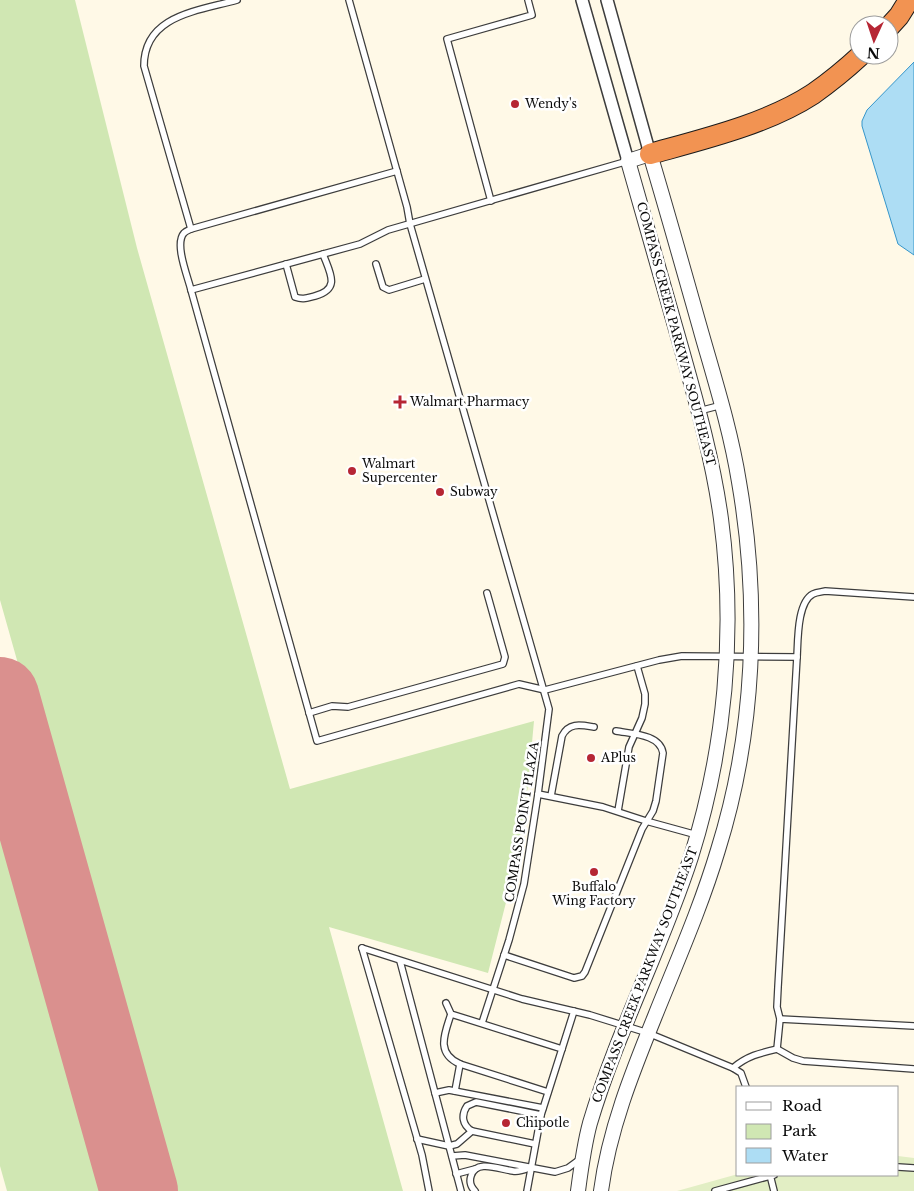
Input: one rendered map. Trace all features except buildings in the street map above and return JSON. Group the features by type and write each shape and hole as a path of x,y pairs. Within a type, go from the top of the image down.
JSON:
{"highway":[{"path":"899,16 909,0"},
{"path":"650,154 745,126 779,112 812,94 850,65"}],"street":[{"name":"COMPASS CREEK PARKWAY SOUTHEAST","path":"578,1191 583,1157 593,1115 625,1026 678,895 697,835 714,770 727,657 727,588 721,520 710,455 582,0"},
{"name":"COMPASS CREEK PARKWAY SOUTHEAST","path":"602,1191 616,1119 648,1033 704,895 719,847 741,749 751,657 748,542 739,481 722,405 608,0"},
{"path":"628,161 650,154"}],"lane":[{"path":"191,229 144,66 144,54 149,41 156,31 169,21 237,0"},
{"name":"COMPASS POINT PLAZA","path":"349,0 425,279 549,709 524,884 482,1023"},
{"path":"491,201 447,39 532,15 528,0"},
{"path":"191,290 360,244 388,230 628,161"},
{"path":"397,171 191,229 184,233 181,240 180,249 191,290 317,741 519,684 545,690 682,656 797,657"},
{"path":"286,264 295,297 303,300 324,294 331,288 332,279 323,254"},
{"path":"376,264 383,287 389,290 425,279"},
{"path":"699,411 722,405"},
{"path":"777,1049 780,1019 777,1007 778,987 799,623 806,600 813,594 825,591 914,597"},
{"path":"309,713 332,706 348,707 503,664 505,657 487,592"},
{"path":"618,811 629,747 642,718 645,699 637,666"},
{"path":"551,796 564,732 573,726 594,727"},
{"path":"504,955 574,978 582,976 587,969 656,800 663,753 662,746 655,740 616,731"},
{"path":"538,794 618,811 697,835"},
{"path":"429,1191 417,1139 362,948 492,990 552,1007 574,1011 648,1033 741,1072 746,1086"},
{"path":"400,961 461,1191"},
{"path":"446,1003 451,1014 443,1039 448,1056 460,1064 548,1092"},
{"path":"527,1191 542,1112 574,1011"},
{"path":"451,1014 562,1050"},
{"path":"780,1019 914,1026"},
{"path":"733,1068 744,1059 777,1049 803,1061 914,1069"},
{"path":"455,1091 460,1064"},
{"path":"435,1094 449,1090 455,1091 542,1112"},
{"path":"535,1144 472,1131 465,1126 463,1117 467,1106 476,1102 542,1112"},
{"path":"417,1139 449,1146 457,1144 472,1131"},
{"path":"452,1156 465,1155 556,1172 574,1165 583,1157"},
{"path":"456,1174 481,1166 516,1172 531,1168"},
{"path":"899,1167 914,1168"},
{"path":"475,1169 470,1179 475,1191"},
{"path":"715,1191 768,1176"},
{"path":"771,1176 774,1191"}],"green space":[{"path":"0,0 75,0 137,248 290,789 534,721 528,786 515,867 488,973 329,927 403,1191 167,1191 0,600"},
{"path":"0,786 113,1191 7,1191 0,1166"},
{"path":"899,1156 914,1158 914,1191 677,1191 736,1175 899,1176"}],"water":[{"path":"914,62 914,255 898,244 862,121 867,110"}],"runway":[{"path":"0,696 139,1191"}],"place":[{"name":"Wendy's","path":"515,104"},
{"name":"Walmart Pharmacy","path":"400,402"},
{"name":"Walmart Supercenter","path":"352,471"},
{"name":"Subway","path":"440,492"},
{"name":"APlus","path":"591,758"},
{"name":"Buffalo Wing Factory","path":"594,872"},
{"name":"Chipotle","path":"506,1123"}]}
